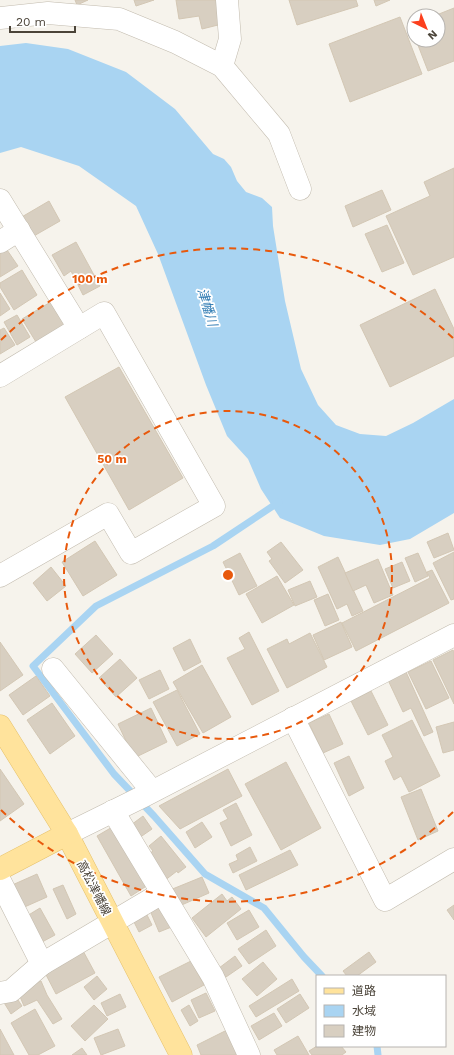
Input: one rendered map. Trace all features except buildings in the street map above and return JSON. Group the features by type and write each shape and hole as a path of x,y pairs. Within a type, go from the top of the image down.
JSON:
{"main road":[{"name":"高松津幡線","path":"0,726 67,834 181,1055"},
{"path":"0,869 67,834"}],"street":[{"path":"222,66 230,38 227,0"},
{"path":"0,18 48,13 119,19 175,42 222,66 279,134 300,188"},
{"path":"0,200 79,328"},
{"path":"0,242 19,230"},
{"path":"0,375 104,313 214,506 130,553 108,514 0,576"},
{"path":"67,834 134,801 454,635"},
{"path":"53,669 134,801 162,893 213,977 249,1055"},
{"path":"293,718 385,900 454,859"},
{"path":"0,881 42,964"},
{"path":"0,992 11,991 42,964 162,893"}],"water":[{"name":"津幡川","path":"26,43 68,49 126,72 175,109 213,154 224,159 231,167 237,181 246,192 262,198 272,207 273,226 285,301 301,369 318,405 336,425 360,434 386,436 413,423 454,399 454,513 410,539 380,545 324,536 280,518 261,489 248,459 227,436 206,385 158,254 136,206 79,166 21,147 0,153 0,46"}],"waterway":[{"path":"279,502 213,546 96,606 33,666 114,774 154,816 205,874 264,908 304,957 321,975"},
{"path":"377,1047 378,1055"}]}
